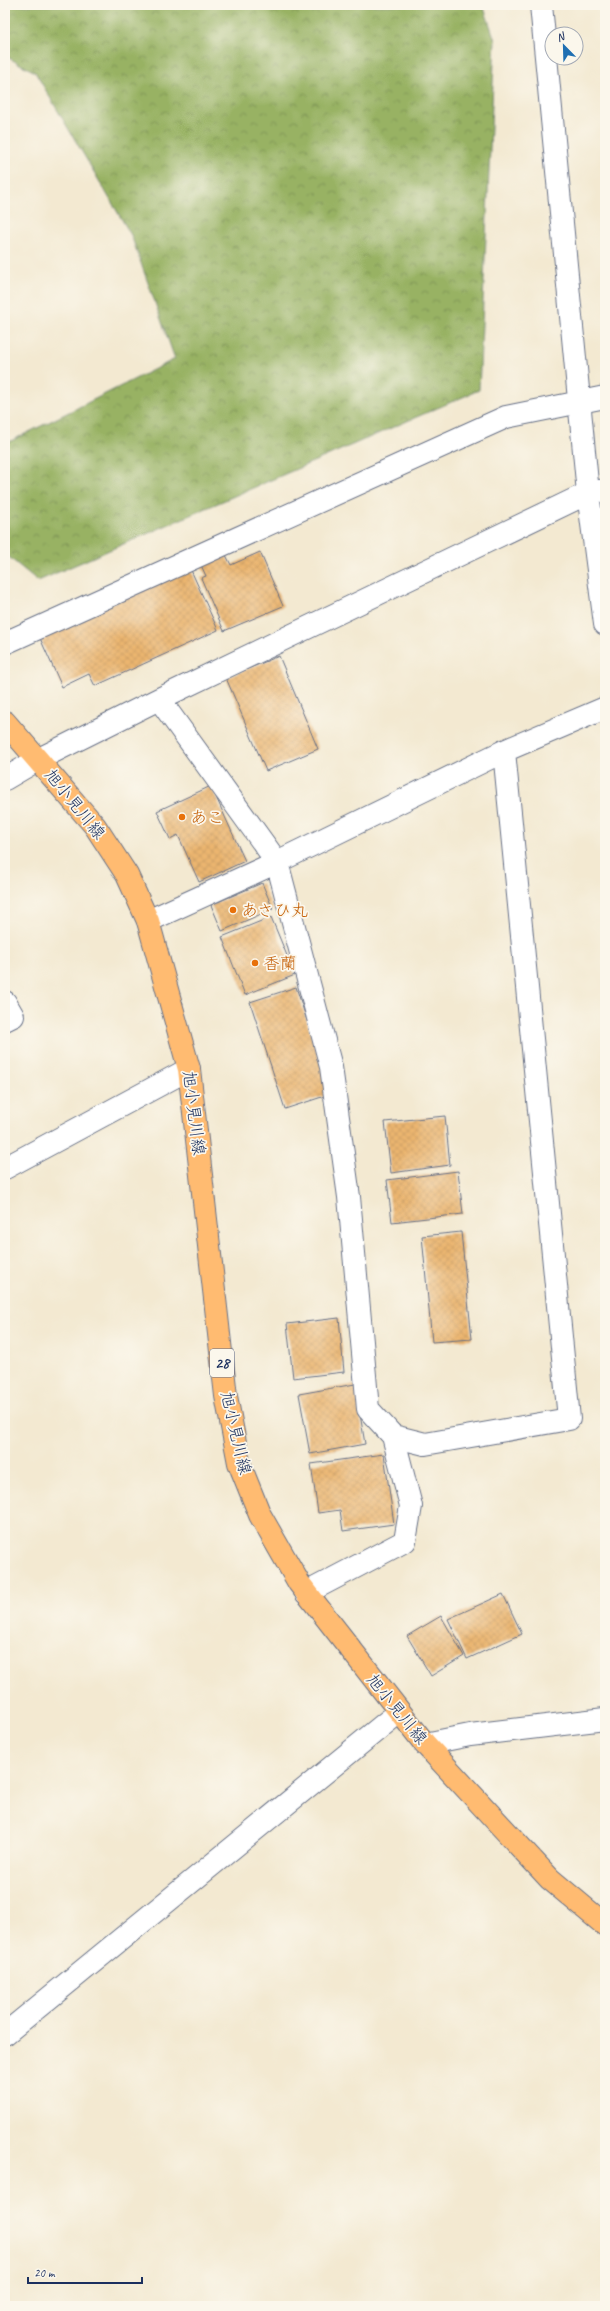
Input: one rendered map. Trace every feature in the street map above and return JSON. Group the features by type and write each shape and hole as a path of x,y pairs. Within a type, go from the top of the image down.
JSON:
{"main road":[{"name":"旭小見川線","path":"5,722 39,759 95,826 127,875 148,921 189,1069 226,1396 240,1463 260,1515 306,1593 425,1744 550,1879 605,1926"}],"street":[{"path":"542,5 580,401 597,492 605,624"},
{"path":"5,643 506,417 605,397"},
{"path":"5,779 39,759 159,699 597,492"},
{"path":"159,699 277,862 331,1066 349,1197 368,1409 393,1436 411,1506 406,1541 306,1593"},
{"path":"148,921 277,862 504,751 605,708"},
{"path":"393,1436 425,1444 569,1419 504,751"},
{"path":"5,1002 13,1016 5,1020"},
{"path":"5,1168 189,1069"},
{"path":"5,2034 399,1712"},
{"path":"425,1744 470,1735 605,1719"}],"green space":[{"path":"5,5 483,5 495,40 479,390 38,581 5,554 5,444 175,359 131,235 35,72 5,56"}],"building":[{"path":"260,552 283,606 224,631 201,578 206,576 200,563 225,553 231,565"},
{"path":"190,568 218,630 95,686 89,674 62,687 39,636"},
{"path":"279,656 318,749 266,771 226,678"},
{"path":"211,786 245,861 199,882 178,835 170,839 157,811"},
{"path":"262,883 273,909 222,931 211,905"},
{"path":"271,917 295,975 245,995 222,937"},
{"path":"296,987 331,1094 285,1109 250,1002"},
{"path":"445,1116 450,1165 391,1173 385,1122"},
{"path":"458,1171 463,1214 392,1222 387,1180"},
{"path":"461,1232 472,1339 432,1342 422,1236"},
{"path":"339,1318 344,1372 293,1378 287,1324"},
{"path":"355,1384 365,1444 310,1454 299,1394"},
{"path":"384,1454 394,1524 343,1531 340,1510 318,1513 311,1464"},
{"path":"503,1594 522,1634 467,1659 448,1619"},
{"path":"441,1616 464,1656 431,1676 407,1636"}],"place":[{"name":"あこ","path":"182,817"},
{"name":"あさひ丸","path":"233,910"},
{"name":"香蘭","path":"255,963"}]}
